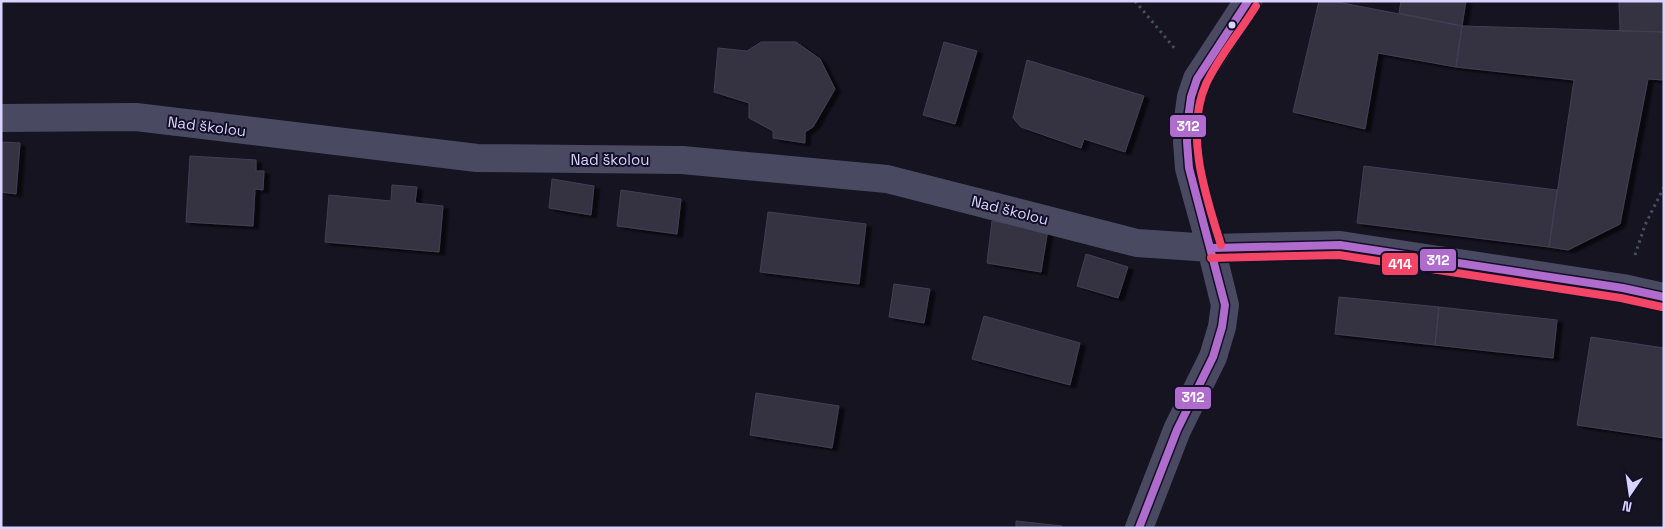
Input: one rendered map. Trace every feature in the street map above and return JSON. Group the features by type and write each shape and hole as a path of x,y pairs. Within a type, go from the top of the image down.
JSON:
{"street":[{"path":"1139,528 1177,430 1213,357 1222,327 1225,305 1212,248 1189,168 1187,142 1191,97 1197,79 1248,1"},
{"name":"Nad školou","path":"1,118 136,117 476,158 682,160 887,179 1137,243 1212,248 1340,245 1623,288 1664,297"}],"path":[{"path":"1134,1 1162,32 1197,79"},
{"path":"1623,288 1645,226 1664,187"}],"building":[{"path":"1319,1 1332,1 1462,26 1456,67 1378,53 1365,129 1293,112"},
{"path":"1401,1 1466,1 1462,26 1399,13"},
{"path":"1619,1 1664,1 1664,32 1620,31"},
{"path":"1462,26 1664,32 1664,80 1648,79 1620,224 1568,250 1549,247 1574,80 1456,67"},
{"path":"761,42 796,42 820,59 835,89 813,127 805,132 805,143 773,138 773,131 749,118 749,103 714,92 718,48 747,51"},
{"path":"944,42 977,51 955,124 923,115"},
{"path":"1027,60 1144,96 1125,152 1084,139 1081,148 1021,127 1013,118"},
{"path":"1,142 20,143 16,194 1,192"},
{"path":"190,156 256,160 256,171 264,171 263,190 255,189 253,226 186,222"},
{"path":"1364,166 1557,190 1549,247 1357,223"},
{"path":"552,179 594,186 591,215 549,208"},
{"path":"392,185 417,187 415,203 443,206 439,252 325,242 329,195 391,201"},
{"path":"621,190 681,199 677,234 617,226"},
{"path":"768,212 866,224 859,284 760,272"},
{"path":"992,221 1048,229 1041,272 987,263"},
{"path":"1086,254 1128,267 1118,298 1077,286"},
{"path":"894,284 930,289 924,323 889,317"},
{"path":"1339,297 1439,307 1435,345 1335,334"},
{"path":"1439,307 1557,320 1553,358 1435,345"},
{"path":"984,316 1080,343 1070,385 972,359"},
{"path":"1591,337 1664,348 1664,438 1577,425"},
{"path":"756,393 839,406 832,448 750,435"},
{"path":"1016,521 1062,526 1062,528 1016,528"}],"transit line":[{"name":"312","path":"1139,528 1177,430 1213,357 1222,327 1225,305 1189,168 1188,119 1191,97 1197,79 1248,1"},
{"name":"414","path":"1221,245 1204,186 1197,144 1197,123 1200,103 1211,74 1256,6"},
{"name":"312","path":"1211,248 1340,245 1623,288 1664,297"},
{"name":"414","path":"1211,258 1339,255 1621,298 1662,307"}]}
